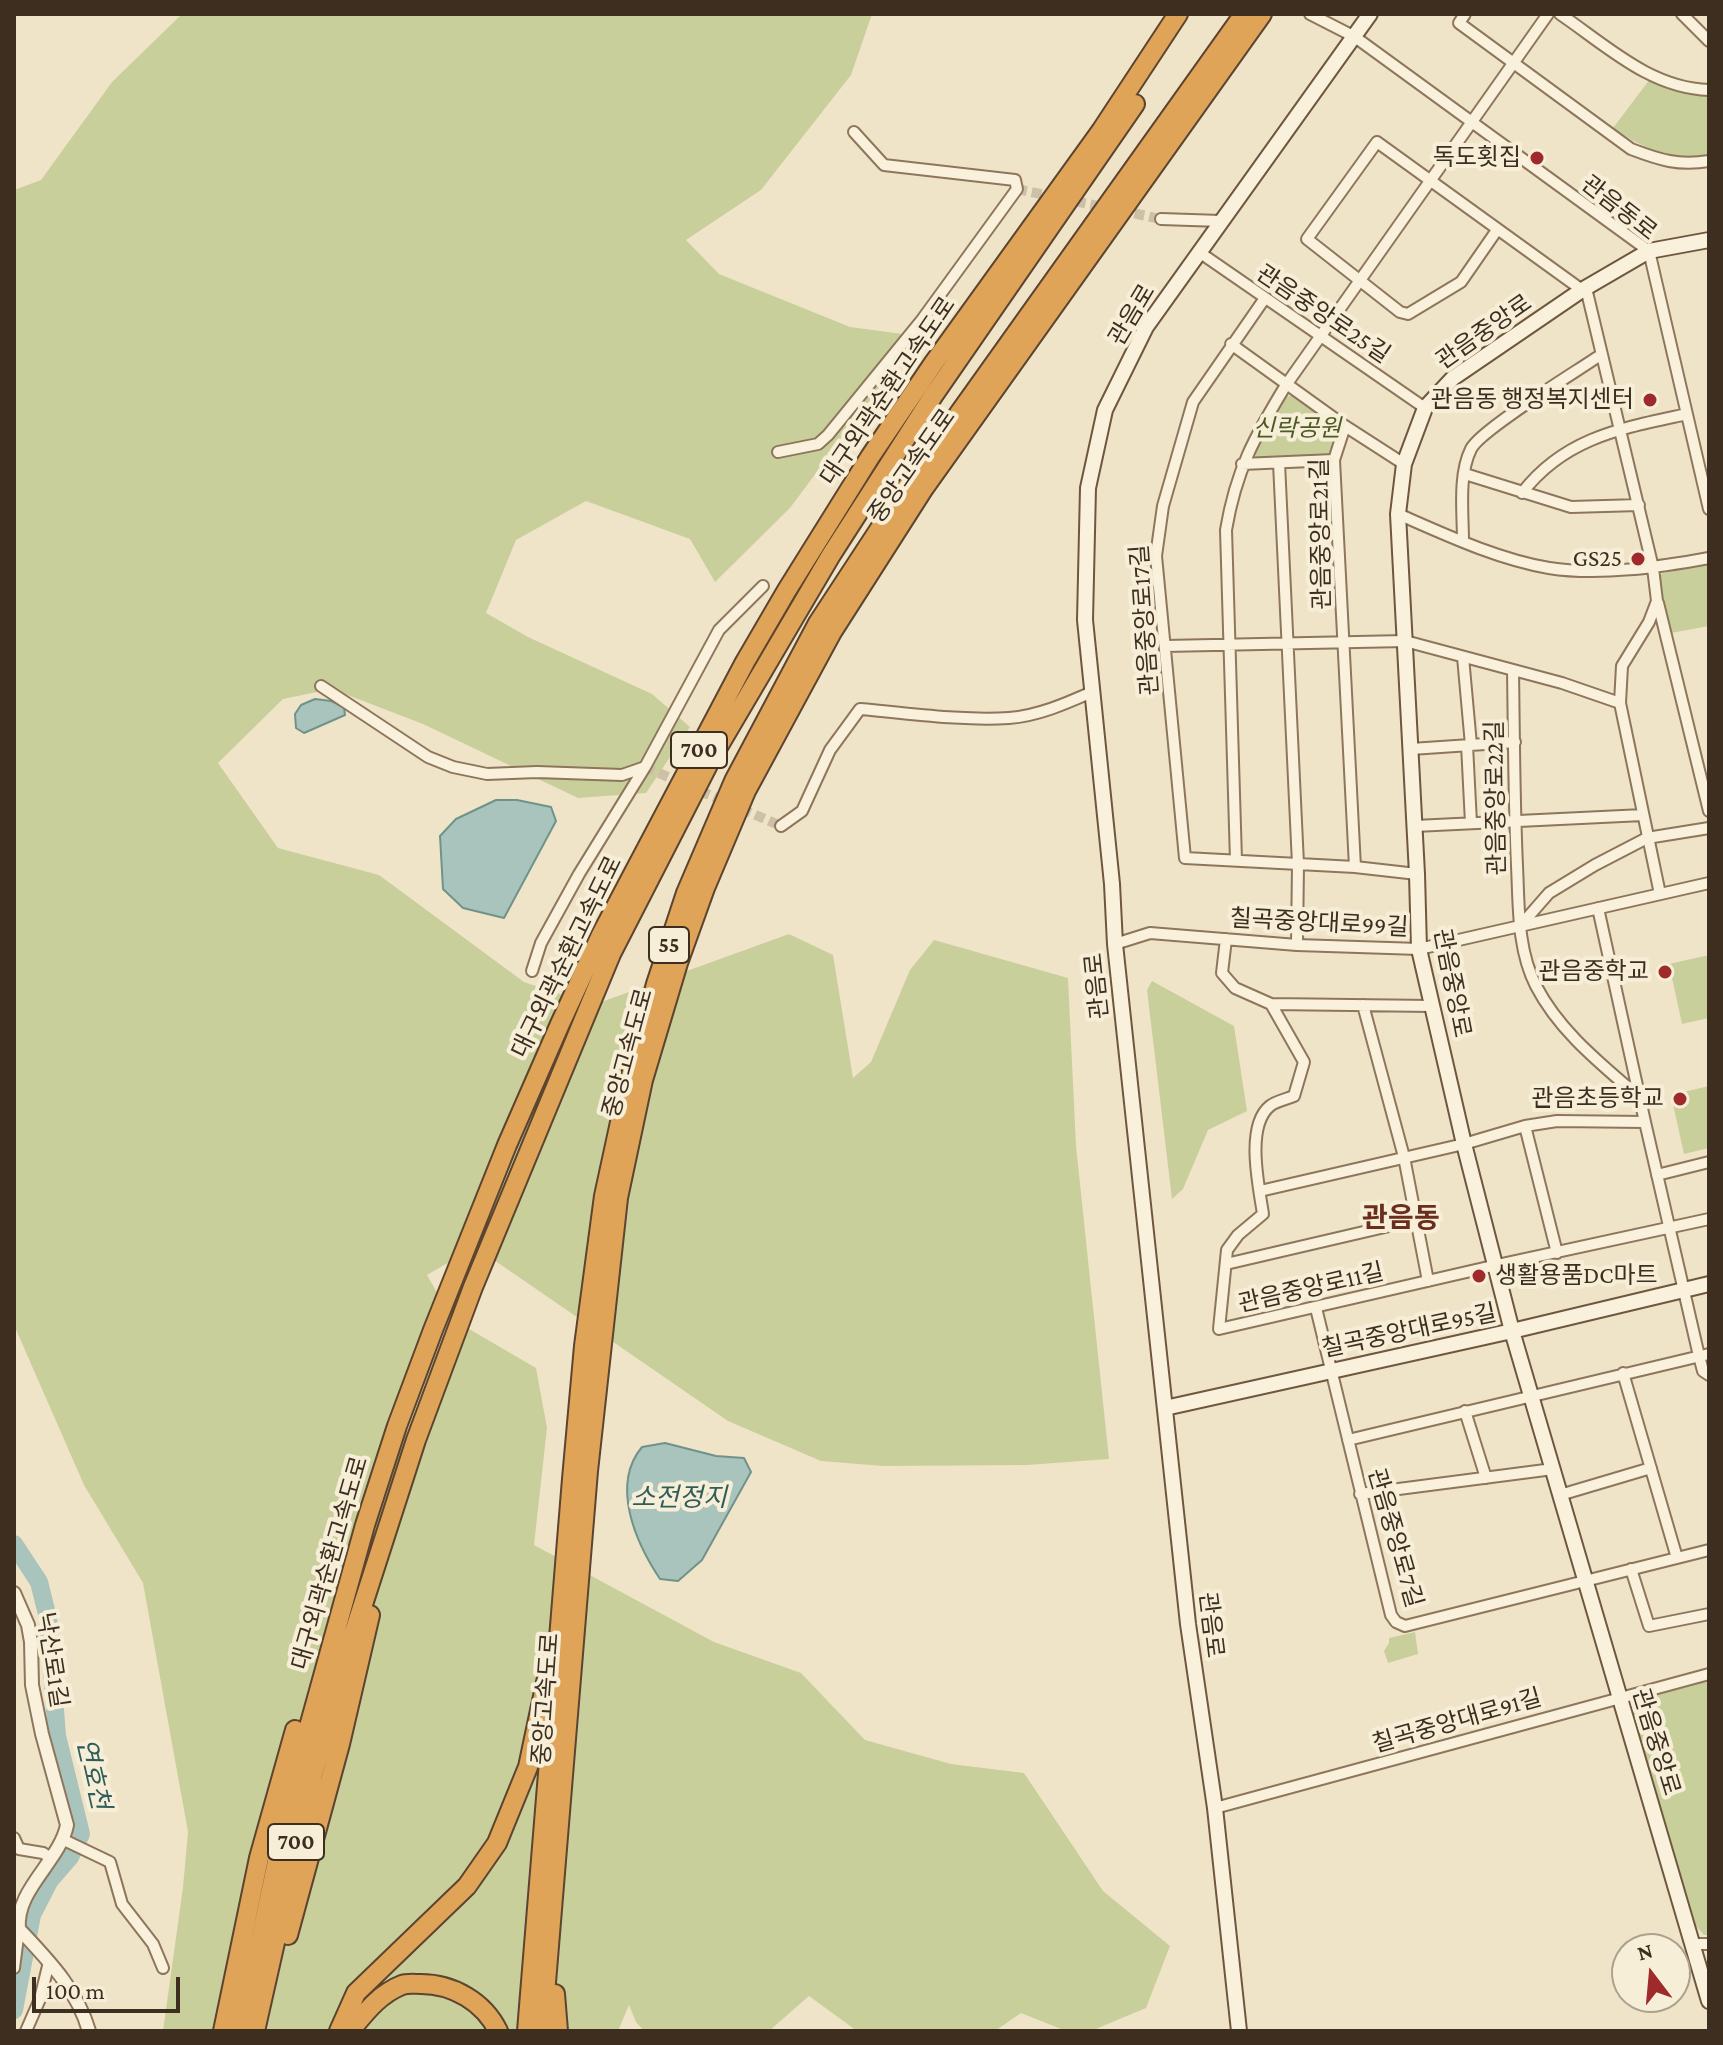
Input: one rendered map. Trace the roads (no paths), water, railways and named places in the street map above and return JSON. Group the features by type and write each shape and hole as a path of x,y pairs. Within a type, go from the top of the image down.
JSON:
{"highway":[{"name":"대구외곽순환고속도로","path":"241,2031 294,1781 327,1656 379,1482 401,1414 481,1207 548,1049 601,935 745,662 870,457 974,305 1118,106 1178,14"},
{"name":"대구외곽순환고속도로","path":"255,2031 302,1815 347,1654 416,1440 467,1302 611,954 711,759 831,555 997,301 1123,121 1193,14"},
{"name":"중앙고속도로","path":"527,2031 584,1346 604,1196 627,1090 656,984 686,893 734,781 818,623 913,478 1255,15"},
{"name":"중앙고속도로","path":"542,2031 588,1471 618,1198 643,1080 678,963 705,888 746,791 832,632 924,488 1255,15"},
{"path":"223,2031 259,1858 287,1758 352,1546 379,1482"},
{"path":"266,2031 293,1912 355,1687 389,1522"},
{"path":"339,2031 356,1993 467,1886 497,1843 528,1767 561,1613"},
{"path":"555,1882 555,2013 558,2031"},
{"path":"350,2031 371,2004 404,1984 439,1984 468,1996 494,2022 498,2031"}],"main road":[{"name":"관음로","path":"1239,2031 1215,1808 1188,1624 1115,944 1112,884 1085,620 1088,488 1105,410 1146,327 1370,14"},
{"name":"관음중앙로","path":"1709,240 1649,251 1584,289 1453,378 1425,408 1404,464 1398,514 1419,949 1464,1144 1512,1331 1709,2001"},
{"name":"칠곡중앙대로95길","path":"1165,1408 1709,1284"}],"street":[{"name":"관음동로","path":"1310,14 1355,37 1649,251 1709,509"},
{"path":"1236,860 1226,530 1232,492 1242,464 1286,385 1548,14"},
{"path":"1560,14 1649,75 1683,88 1709,90"},
{"path":"1682,14 1709,41"},
{"path":"1462,18 1514,62 1631,149 1684,165 1709,161"},
{"path":"778,452 818,444 828,435 921,321 1017,189 1015,180 884,165 854,132"},
{"name":"관음중앙로","path":"1359,280 1307,239 1377,142 1584,289"},
{"path":"1161,219 1221,221"},
{"path":"1359,280 1400,312 1408,314 1461,282 1497,230"},
{"name":"관음중앙로25길","path":"1199,252 1425,408"},
{"path":"1584,289 1621,428 1653,568 1657,601 1709,811"},
{"name":"관음중앙로17길","path":"1265,298 1193,402 1163,506 1156,556 1185,858 1355,867 1417,874"},
{"path":"1231,344 1345,426 1404,464"},
{"path":"1463,541 1465,474 1471,447 1491,429 1602,354"},
{"path":"1522,493 1541,469 1592,437 1687,414"},
{"name":"관음중앙로21길","path":"1344,642 1334,460 1345,426"},
{"path":"1242,464 1334,460"},
{"name":"관음중앙로21길","path":"1279,463 1286,643"},
{"path":"1465,474 1571,507 1639,505"},
{"path":"1398,514 1463,541 1551,568 1653,568 1709,558"},
{"path":"532,971 549,929 645,767 719,630 763,586"},
{"path":"1657,601 1649,622 1622,666 1620,703 1660,894"},
{"path":"1405,641 1620,703"},
{"name":"관음중앙로21길","path":"1165,646 1405,641"},
{"path":"1344,642 1355,867"},
{"path":"1286,643 1298,864 1297,945"},
{"path":"1463,657 1471,823"},
{"name":"관음중앙로22길","path":"1513,670 1520,926"},
{"path":"321,686 428,757 453,767 487,774 566,772 622,775 645,767"},
{"path":"781,826 802,811 830,750 860,709 954,717 1012,718 1059,706 1092,692"},
{"path":"1411,749 1515,742"},
{"name":"관음중앙로22길","path":"1415,826 1643,815"},
{"path":"1639,1097 1560,1024 1528,967 1520,926 1549,893 1647,838 1709,828"},
{"name":"칠곡중앙대로99길","path":"1115,944 1150,933 1297,945 1419,949 1709,883"},
{"path":"1598,908 1669,1228 1704,1355 1703,1371 1709,1375"},
{"path":"1226,939 1222,973 1235,988 1271,1004 1432,1006"},
{"name":"관음중앙로11길","path":"1271,1004 1304,1062 1294,1096 1269,1106 1255,1140 1263,1214 1238,1235 1227,1250 1219,1329 1709,1219"},
{"path":"1363,1005 1404,1157 1428,1281"},
{"path":"1260,1191 1464,1144 1525,1126 1557,1121 1645,1122"},
{"path":"1525,1126 1557,1253"},
{"path":"1657,1175 1709,1162"},
{"name":"관음중앙로11길","path":"1226,1264 1415,1220"},
{"name":"관음중앙로7길","path":"1316,1308 1360,1494 1391,1615 1396,1622 1405,1626 1585,1580"},
{"path":"1348,1440 1704,1355"},
{"path":"1623,1373 1677,1558"},
{"path":"1465,1411 1486,1478"},
{"path":"1560,1495 1651,1468"},
{"path":"1360,1494 1553,1469"},
{"path":"1585,1580 1709,1550"},
{"path":"1631,1569 1649,1626 1709,1614"},
{"name":"낙산로1길","path":"14,1593 28,1625 35,1697 65,1812 67,1842"},
{"name":"칠곡중앙대로91길","path":"1215,1808 1709,1674"},
{"path":"14,1838 19,1849 43,1853 51,1858"},
{"path":"14,1968 18,1918 31,1889 51,1858 67,1842 110,1862 122,1904 153,1944 163,1968"},
{"path":"16,1929 67,1983 83,2010 89,2031"},
{"path":"1693,1944 1709,1944"},
{"path":"26,2031 40,1999 49,1962"}],"water":[{"path":"315,699 344,707 345,715 304,733 296,728 295,714 301,705"},
{"path":"496,800 517,800 551,807 556,821 504,918 463,908 443,889 440,836 456,819"},
{"name":"소전정지","path":"665,1443 716,1456 744,1458 751,1472 702,1560 678,1581 660,1579 651,1565 635,1531 627,1496 633,1462 642,1447"}],"waterway":[{"name":"연호천","path":"14,1544 39,1582 48,1618 57,1736 81,1834 70,1857 50,1880 32,1915 14,2010"}],"tunnel":[{"path":"1017,189 1161,219"},
{"path":"645,767 781,826"}],"place":[{"name":"독도횟집","path":"1537,158"},
{"name":"관음동 행정복지센터","path":"1650,400"},
{"name":"GS25","path":"1638,559"},
{"name":"관음중학교","path":"1665,972"},
{"name":"관음초등학교","path":"1680,1099"},
{"name":"생활용품DC마트","path":"1479,1276"}],"district":[{"name":"관음동","path":"1401,1218"}],"park label":[{"name":"신락공원","path":"1297,429"}]}
